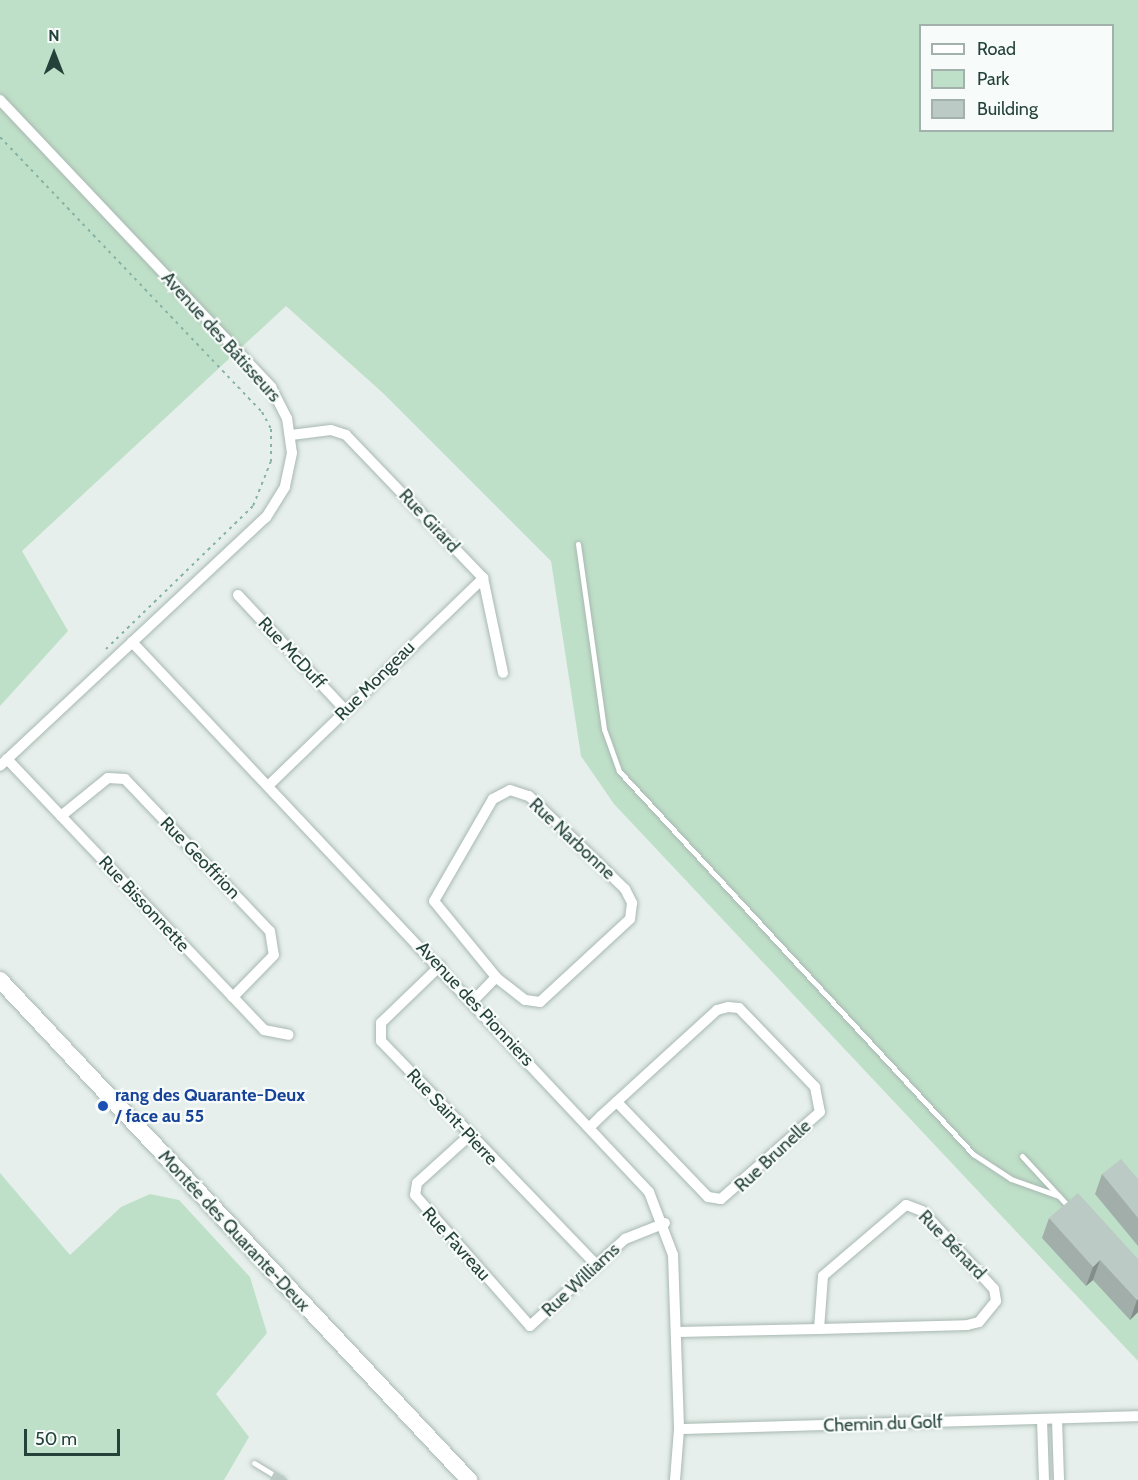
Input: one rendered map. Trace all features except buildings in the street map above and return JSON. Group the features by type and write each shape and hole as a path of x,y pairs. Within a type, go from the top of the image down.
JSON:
{"main road":[{"name":"Montée des Quarante-Deux","path":"0,980 469,1480"}],"street":[{"name":"Avenue des Bâtisseurs","path":"0,100 270,387 291,435 288,478 272,510 4,763"},
{"name":"Rue Girard","path":"291,435 331,430 346,435 483,578"},
{"path":"483,578 503,673"},
{"name":"Rue Mongeau","path":"269,785 483,578"},
{"name":"Rue McDuff","path":"238,595 346,711"},
{"name":"Avenue des Pionniers","path":"132,642 591,1126 643,1184 665,1223 673,1255 679,1429"},
{"name":"Rue Bissonnette","path":"4,763 61,816 264,1030 289,1035"},
{"name":"Rue Geoffrion","path":"61,816 106,780 124,779 270,931 274,956 233,997"},
{"name":"Rue Narbonne","path":"510,790 529,796 626,889 632,903 630,920 540,1002 525,1000 496,977 434,901 493,799 510,790"},
{"name":"Rue Saint-Pierre","path":"440,966 383,1020 378,1035 469,1136 595,1263"},
{"path":"473,1001 496,977"},
{"name":"Rue Brunelle","path":"591,1126 617,1102 717,1010 728,1007 739,1008 815,1087 820,1112 721,1199 708,1197 617,1102"},
{"name":"Rue Favreau","path":"469,1136 417,1183 415,1195 530,1326"},
{"name":"Rue Bénard","path":"677,1332 819,1329 967,1325 979,1322 996,1301 994,1289 922,1211 906,1205 824,1276 819,1329"},
{"name":"Rue Williams","path":"530,1326 591,1272 595,1263 625,1239 665,1223"},
{"name":"Chemin du Golf","path":"679,1429 1138,1416"},
{"path":"1057,1419 1059,1480"},
{"path":"1042,1420 1044,1480"},
{"path":"675,1480 679,1429"}],"lane":[{"path":"578,544 604,729 619,771 973,1154 1011,1179 1059,1196"},
{"path":"1022,1156 1074,1212"},
{"path":"254,1463 282,1480"}],"path":[{"name":"Avenue des Bâtisseurs","path":"0,137 262,412 272,435 271,461 253,506 100,655"}],"green space":[{"path":"0,0 1138,0 1138,1361 614,804 581,756 551,561 384,394 286,306 22,551 68,631 0,706"},
{"path":"0,1173 70,1255 121,1207 150,1194 179,1200 250,1277 267,1333 216,1394 249,1437 224,1480 0,1480"}],"place":[{"name":"rang des Quarante-Deux / face au 55","path":"103,1106"}]}
